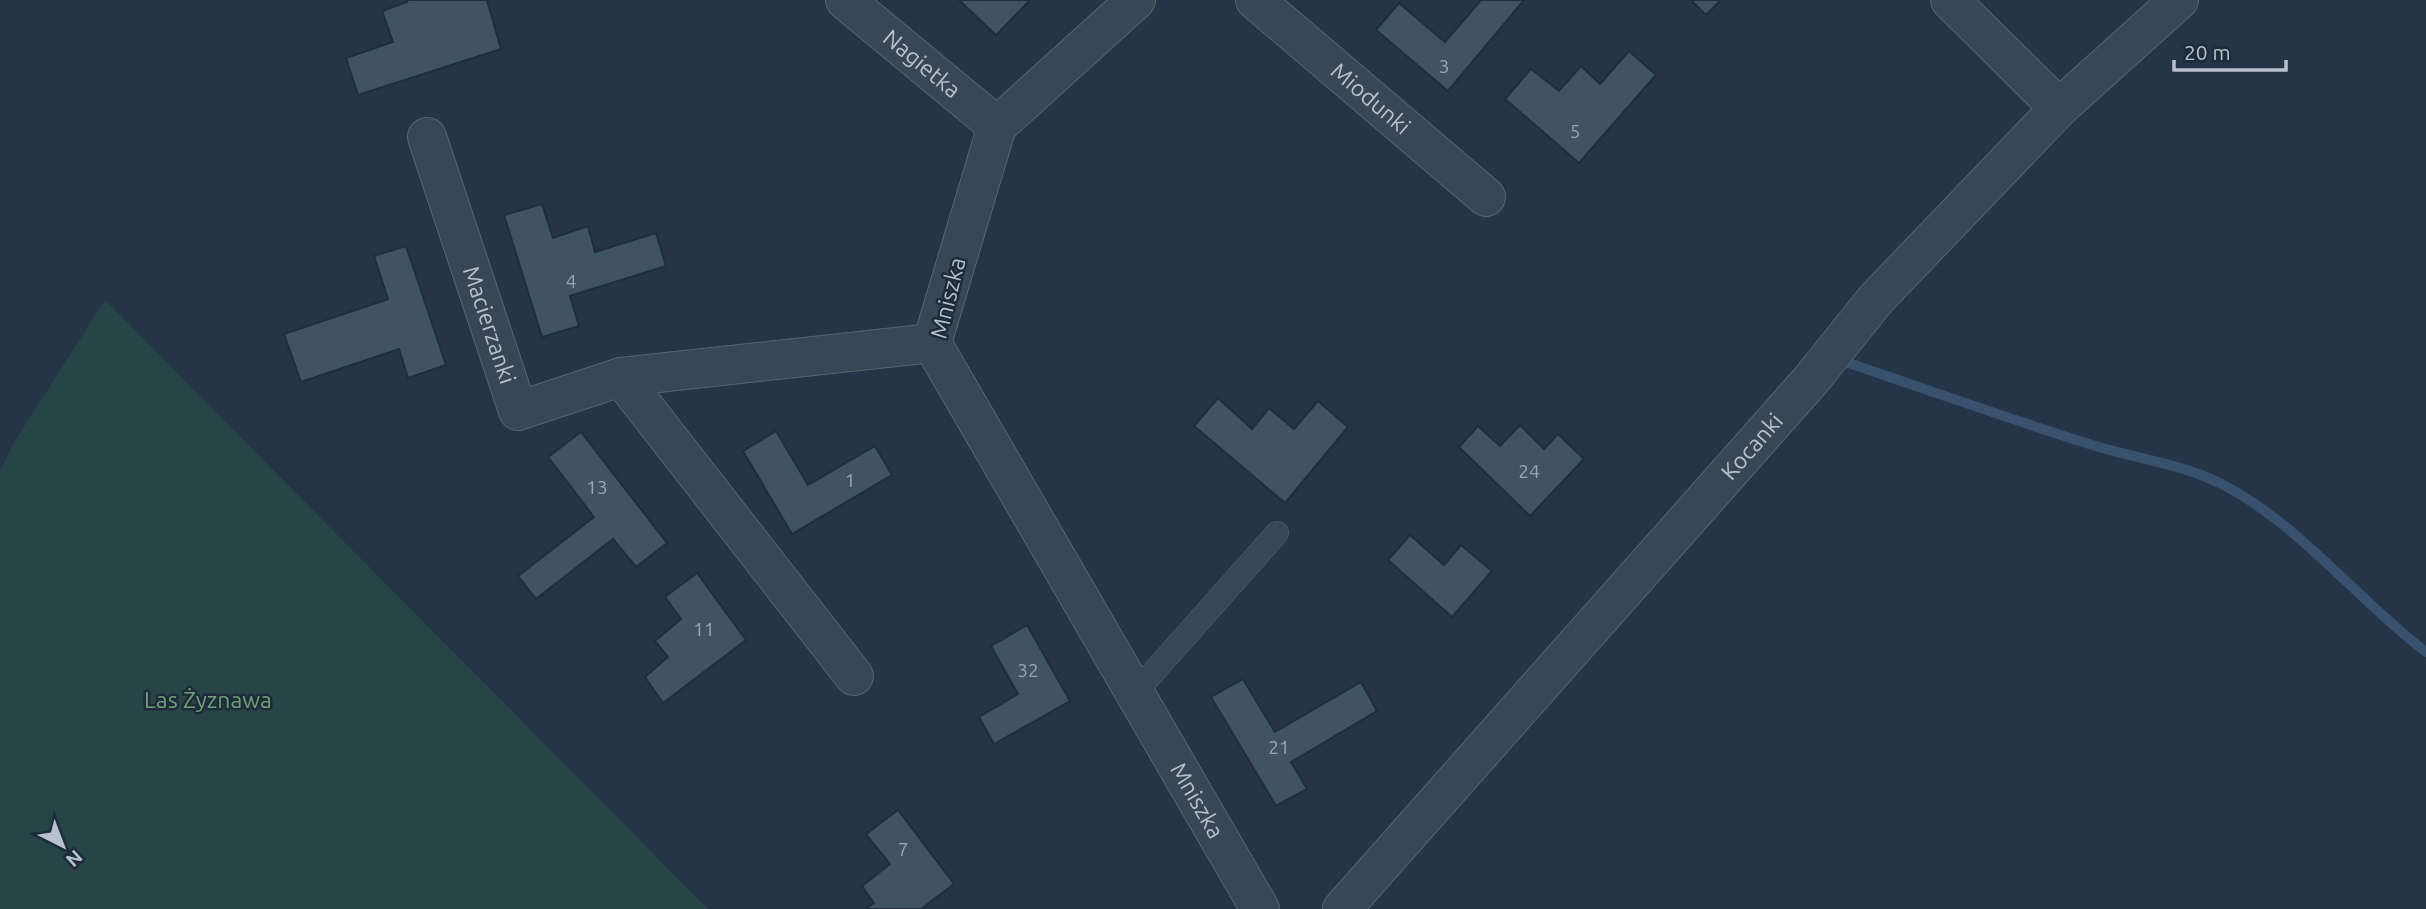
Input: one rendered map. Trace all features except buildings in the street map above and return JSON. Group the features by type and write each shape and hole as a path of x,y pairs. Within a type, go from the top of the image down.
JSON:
{"street":[{"name":"Nagietka","path":"845,0 997,126"},
{"path":"997,126 1136,0"},
{"name":"Miodunki","path":"1255,0 1486,197"},
{"path":"1951,0 2059,108"},
{"name":"Kocanki","path":"1342,909 1811,380 1876,299 2059,108 2179,0"},
{"name":"Mniszka","path":"997,126 932,343 1260,909"},
{"name":"Macierzanki","path":"427,137 518,411 621,377 932,343"},
{"path":"621,377 854,676"}],"lane":[{"path":"1134,694 1277,533"}],"green space":[{"name":"Las Żyznawa","path":"105,300 708,909 0,909 0,472 11,447"}],"waterway":[{"path":"1843,361 2058,434 2180,468 2231,489 2283,525 2426,652"}]}
